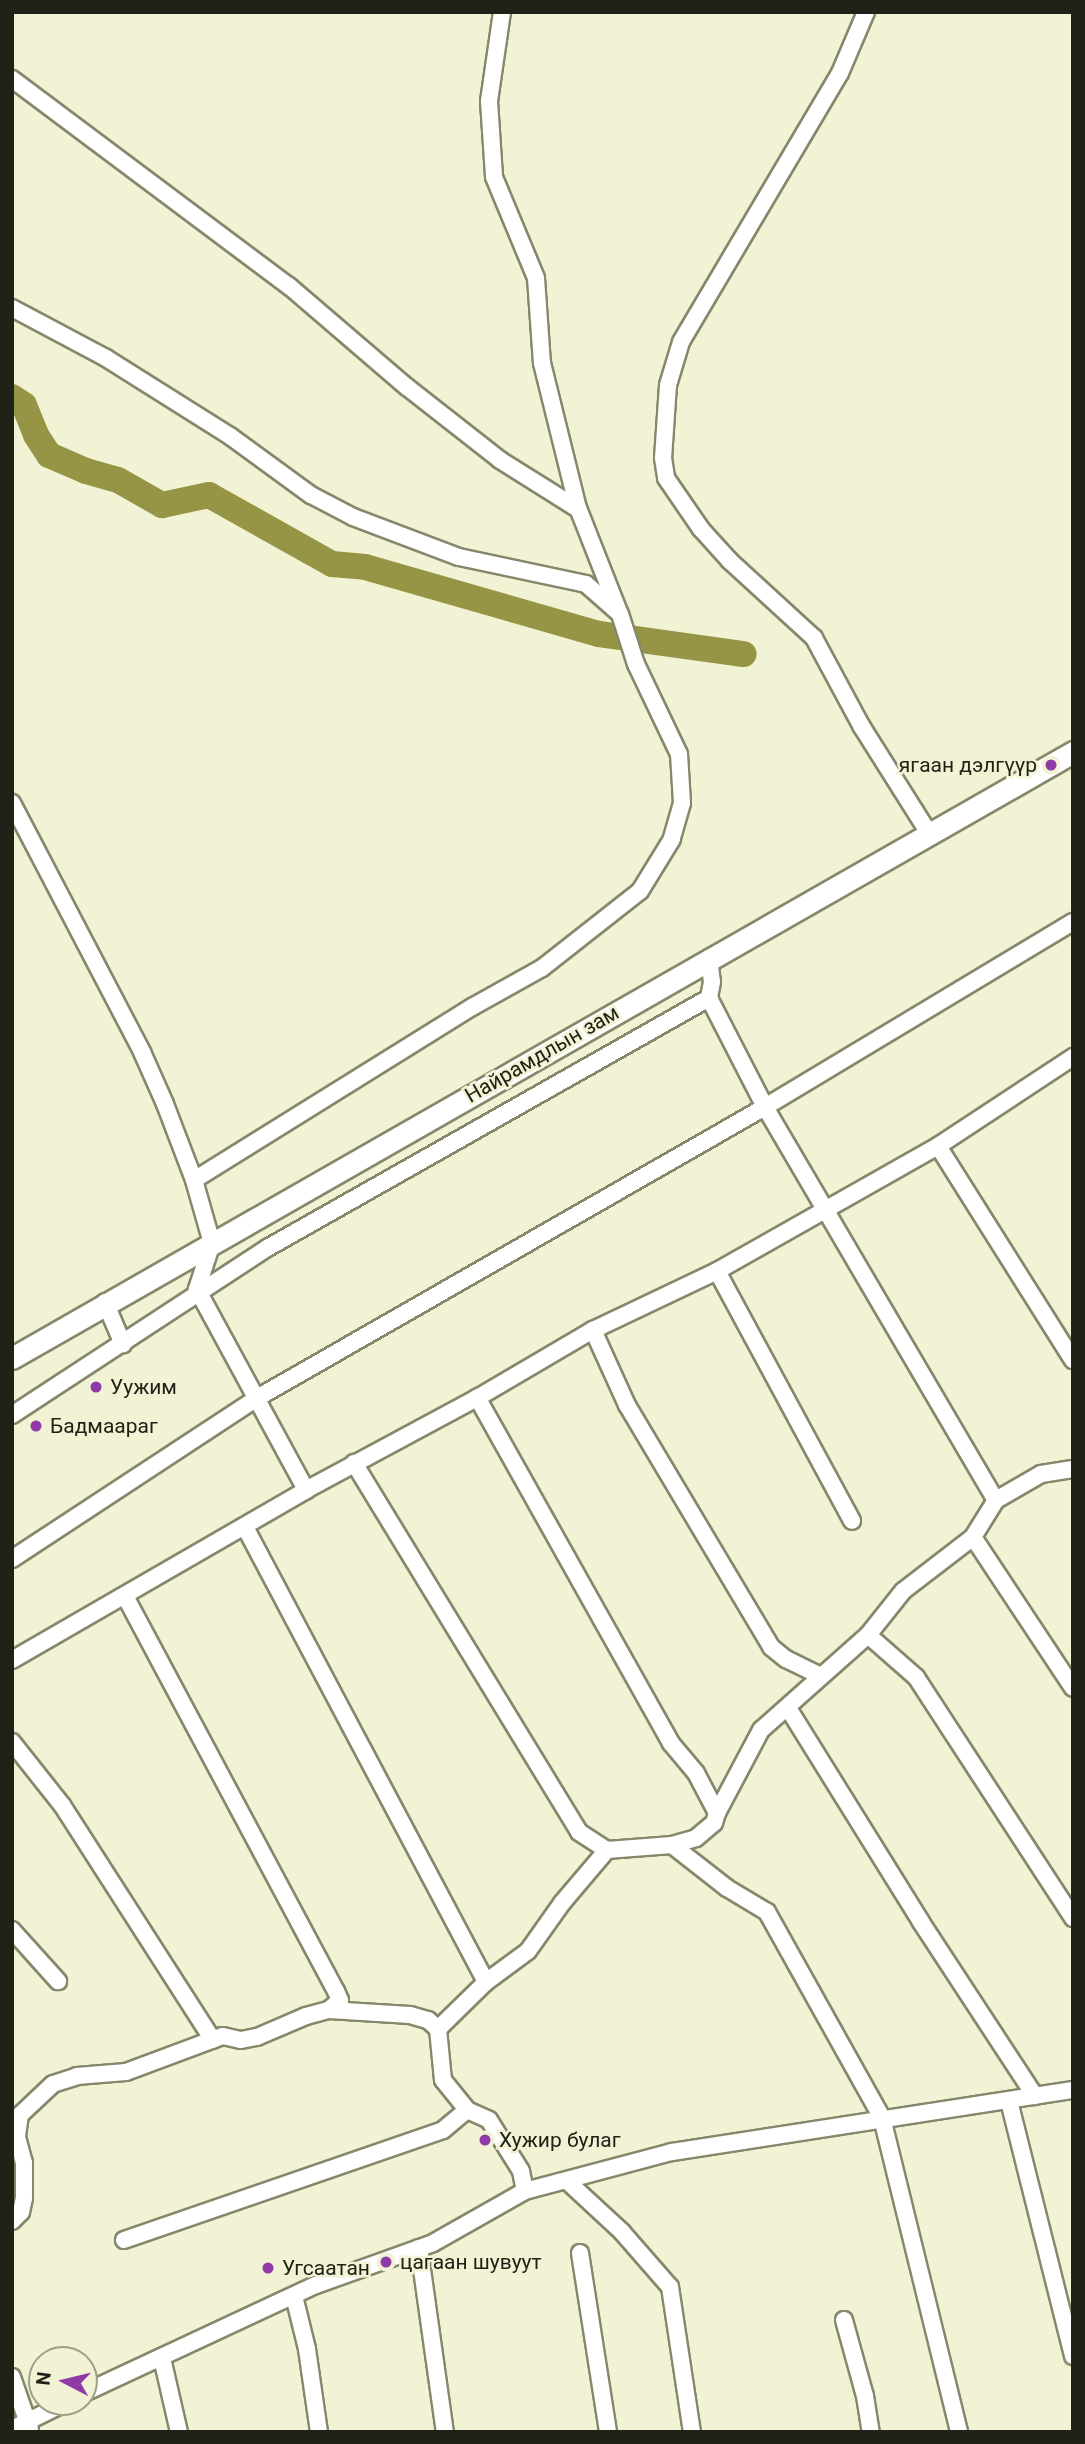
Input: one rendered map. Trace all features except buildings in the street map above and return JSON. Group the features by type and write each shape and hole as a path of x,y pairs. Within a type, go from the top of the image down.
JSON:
{"main road":[{"name":"Найрамдлын зам","path":"14,1351 212,1243 1073,752"}],"street":[{"path":"194,1180 472,1007 542,968 600,926 640,891 672,839 682,803 683,782 679,754 636,664 621,615 578,509 542,363 536,278 494,177 489,101 502,12"},
{"path":"866,12 840,73 681,342 668,385 663,458 666,478 701,528 730,561 814,638 862,727 930,835"},
{"path":"12,79 289,286 407,387 500,460 578,509"},
{"path":"12,308 106,358 230,436 310,495 353,517 459,557 586,584 621,615"},
{"path":"12,803 142,1052 194,1180 212,1243 197,1289 306,1490"},
{"path":"12,1559 257,1398 765,1107 1073,922"},
{"path":"709,958 712,982 709,998 765,1107 996,1500"},
{"path":"12,1415 269,1248 709,998"},
{"path":"12,1660 306,1490 477,1398 593,1330 717,1270 938,1146 1073,1057"},
{"path":"938,1146 1073,1360"},
{"path":"717,1270 852,1521"},
{"path":"105,1302 123,1343"},
{"path":"593,1330 627,1405 771,1647 786,1659 821,1676"},
{"path":"477,1398 671,1744 696,1773 717,1813"},
{"path":"354,1463 579,1832 607,1850 671,1845 696,1838 714,1823 761,1730 868,1636 903,1591 973,1537 996,1500 1041,1474 1073,1469"},
{"path":"245,1527 486,1982"},
{"path":"973,1537 1073,1688"},
{"path":"12,2221 21,2212 24,2198 24,2163 15,2141 23,2110 53,2084 77,2076 126,2072 223,2036 241,2040 257,2037 306,2016 330,2010 340,2000 125,1596"},
{"path":"868,1636 915,1677 1073,1918"},
{"path":"788,1708 920,1922 1035,2096"},
{"path":"12,1742 62,1805 213,2040"},
{"path":"671,1845 727,1888 767,1912 881,2118 959,2432"},
{"path":"438,2029 486,1982 528,1951 562,1903 607,1850"},
{"path":"12,1930 58,1981"},
{"path":"330,2010 343,2014 410,2015 428,2020 438,2029 443,2080 467,2110 489,2120 495,2128 521,2171 525,2191"},
{"path":"98,2387 294,2296 419,2248 525,2191 672,2152 1073,2090"},
{"path":"1009,2101 1073,2356"},
{"path":"124,2240 443,2130 467,2110"},
{"path":"567,2181 622,2231 670,2287 692,2432"},
{"path":"419,2248 445,2432"},
{"path":"580,2253 608,2432"},
{"path":"294,2296 307,2349 319,2432"},
{"path":"844,2320 865,2396 871,2432"},
{"path":"162,2358 179,2432"},
{"path":"12,2377 30,2427"},
{"path":"12,2429 30,2427 46,2416"}],"waterway":[{"path":"12,397 24,405 36,435 49,455 86,471 118,480 162,505 209,495 332,564 365,567 599,634 744,654"}],"place":[{"name":"ягаан дэлгүүр","path":"1051,765"},
{"name":"Уужим","path":"96,1387"},
{"name":"Бадмаараг","path":"36,1426"},
{"name":"Хужир булаг","path":"485,2140"},
{"name":"цагаан шувуут","path":"386,2262"},
{"name":"Угсаатан","path":"268,2268"}]}
